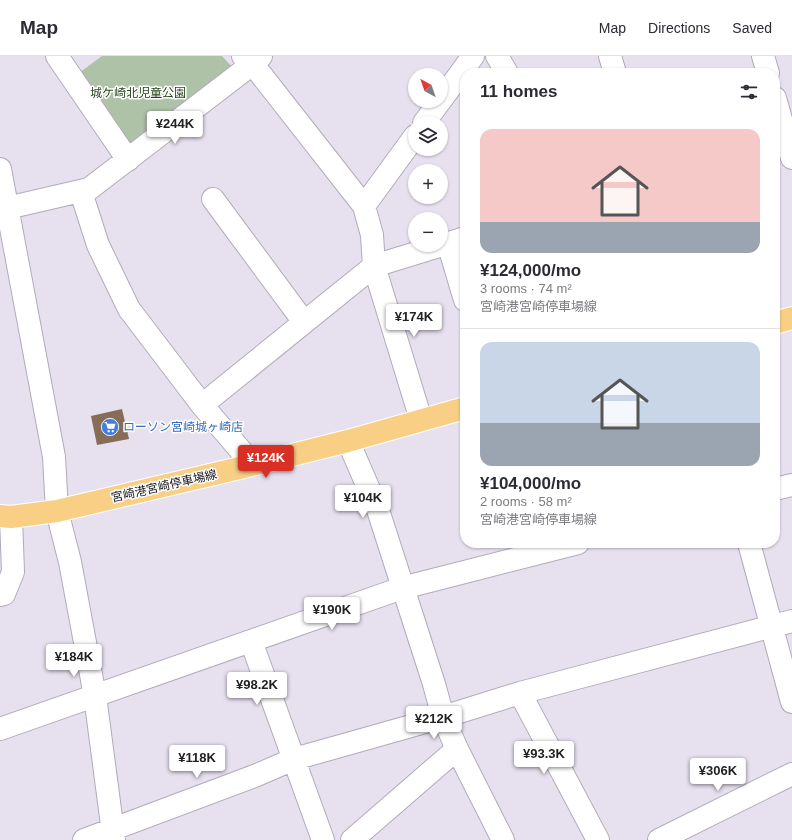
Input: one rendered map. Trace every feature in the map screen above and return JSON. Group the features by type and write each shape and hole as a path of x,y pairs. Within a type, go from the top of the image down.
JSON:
{"main road":[{"path":"780,322 792,318"},
{"name":"宮崎港宮崎停車場線","path":"6,517 57,510 244,468 460,409"}],"street":[{"path":"57,56 128,160"},
{"path":"464,68 473,56"},
{"path":"497,56 504,68"},
{"path":"610,56 614,68"},
{"path":"762,56 766,68"},
{"path":"7,208 89,189 128,160 252,59 259,72 364,206 372,235 374,266 421,420"},
{"path":"448,91 460,74"},
{"path":"429,116 436,108"},
{"path":"780,118 787,145"},
{"path":"364,206 408,146"},
{"path":"0,169 54,457 57,510 70,562 95,696 113,835"},
{"path":"81,192 98,246 129,308 202,405 242,452 244,468"},
{"path":"213,199 304,322"},
{"path":"202,405 374,266 457,240 460,262"},
{"path":"348,441 378,510 434,684 443,717 457,749 503,840"},
{"path":"780,488 792,485"},
{"path":"0,595 4,594 13,572 6,517"},
{"path":"0,729 134,681 212,656 402,588 558,548"},
{"path":"751,548 782,623 792,702"},
{"path":"84,840 113,835 294,759 443,717 520,693 782,623"},
{"path":"251,641 323,840"},
{"path":"520,693 598,840"},
{"path":"352,840 457,749"},
{"path":"659,840 792,774"}],"green space":[{"name":"城ケ崎北児童公園","path":"102,56 222,56 234,69 128,145 79,73"}],"building":[{"name":"ローソン宮崎城ヶ崎店","path":"122,409 129,439 97,445 91,416"}],"place":[{"name":"ローソン宮崎城ヶ崎店","path":"110,427"}]}
